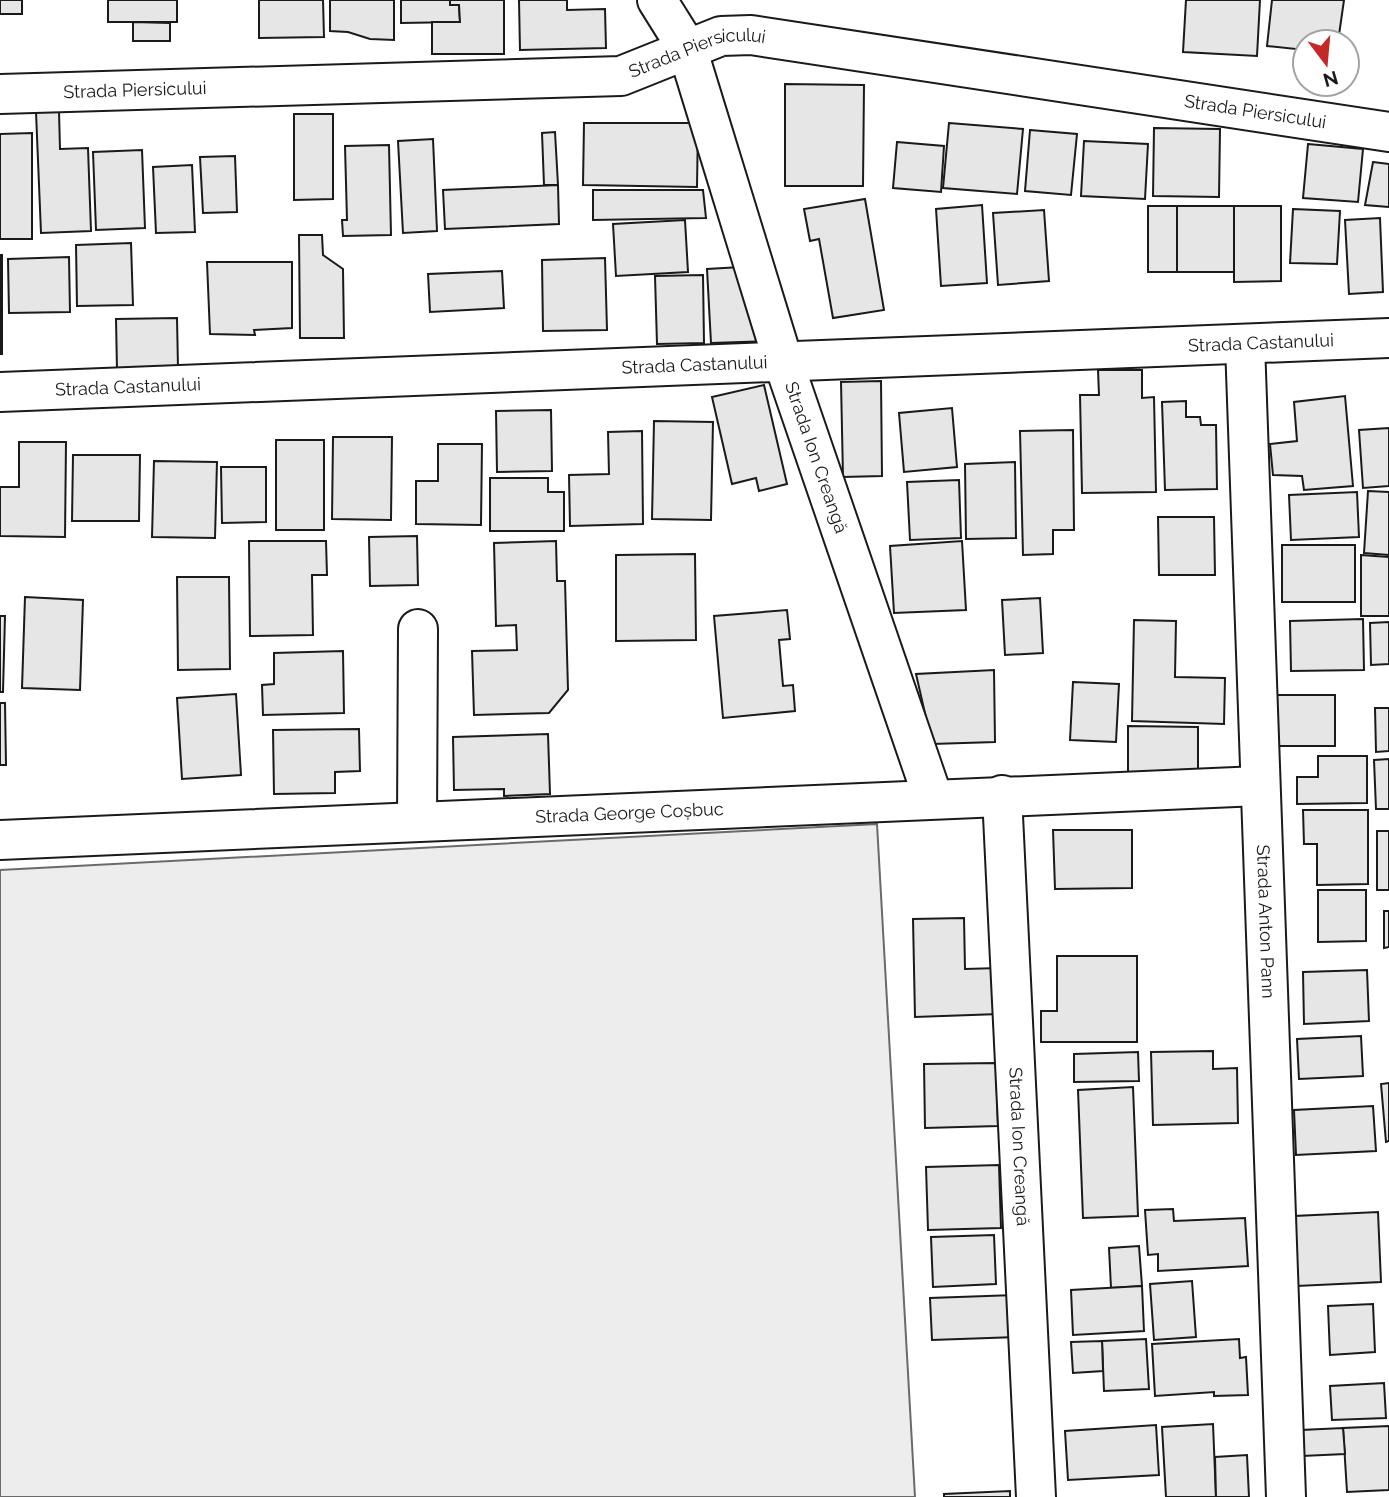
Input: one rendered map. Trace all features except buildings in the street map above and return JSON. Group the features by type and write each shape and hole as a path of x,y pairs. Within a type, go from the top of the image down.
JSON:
{"street":[{"name":"Strada Ion Creangă","path":"657,0 687,48 784,364 933,798"},
{"name":"Strada Piersicului","path":"0,94 621,76 721,36 751,35 1389,132"},
{"name":"Strada Castanului","path":"0,392 784,364 1389,338"},
{"name":"Strada Anton Pann","path":"1245,344 1286,1497"},
{"path":"417,821 418,629"},
{"name":"Strada George Coșbuc","path":"0,840 1259,786"},
{"name":"Strada Ion Creangă","path":"1002,795 1036,1497"}],"shaded area":[{"path":"877,824 915,1497 0,1497 0,870"}]}
